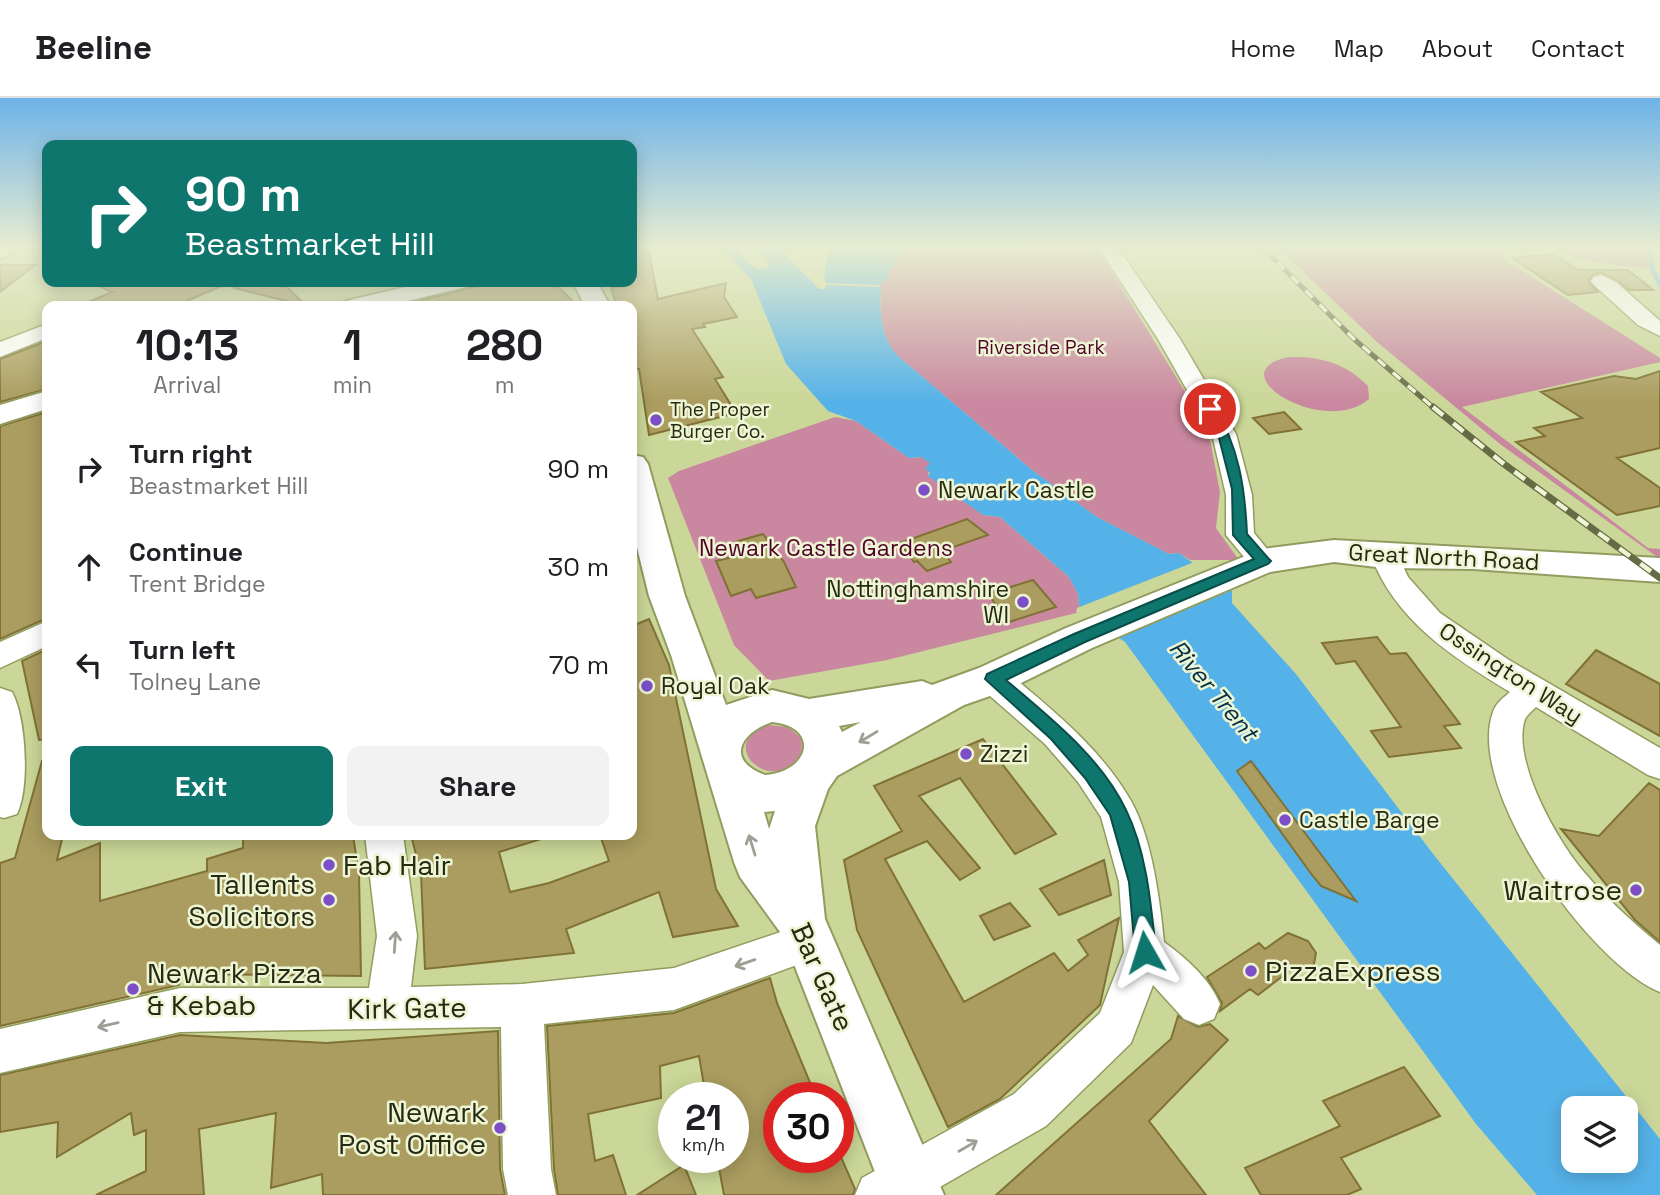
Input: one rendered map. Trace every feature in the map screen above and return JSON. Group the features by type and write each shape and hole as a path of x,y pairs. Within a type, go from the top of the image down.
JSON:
{"main road":[{"path":"0,415 42,402"},
{"name":"Bar Gate","path":"637,483 667,596 690,655 757,862 806,931 901,1190"},
{"name":"Great North Road","path":"950,694 993,679 1079,638 1247,567 1334,551 1385,556 1474,557 1660,570"},
{"path":"690,655 757,708"},
{"path":"806,715 950,694"},
{"path":"806,931 792,826 816,771 826,749 824,736 817,724 806,715 792,709 772,706 757,708 732,723 725,762 745,787 770,792 796,787 816,771 950,694"}],"street":[{"path":"1142,299 1169,339 1224,434 1239,495 1240,535 1247,567"},
{"path":"1625,299 1650,325 1660,330"},
{"path":"0,349 42,332"},
{"name":"Ossington Way","path":"1385,556 1395,581 1429,621 1532,690 1660,765"},
{"path":"9,651 42,634"},
{"path":"901,1190 1030,1110 1116,1028 1145,952 1139,882 1118,812 1091,772 1057,734 993,679"},
{"path":"1532,690 1513,706 1509,713 1505,746 1515,784 1534,827 1567,881 1609,928 1660,972"},
{"path":"0,701 7,759 4,803"},
{"path":"385,840 397,936 387,1009"},
{"name":"Kirk Gate","path":"0,1051 180,1010 523,1005 674,989 806,931"},
{"path":"1145,952 1171,973 1199,1004"},
{"path":"523,1005 526,1156 532,1195"}],"green space":[{"name":"Riverside Park","path":"880,299 1128,299 1208,429 1220,492 1216,528 1239,560 1190,560 1179,553 1169,554 1097,517 1032,470 898,356 885,333"},
{"path":"1332,299 1567,299 1660,358 1660,362 1462,407 1648,548 1660,549 1660,559 1500,444 1377,342"},
{"path":"1289,357 1311,358 1342,366 1368,386 1369,399 1350,409 1328,411 1305,407 1285,398 1270,387 1264,375 1269,365"},
{"name":"Newark Castle Gardens","path":"835,417 856,421 909,458 921,457 931,463 928,475 983,515 1000,517 1069,577 1078,594 1080,612 887,660 769,681 734,645 668,478 679,471"},
{"path":"769,725 788,727 801,738 799,758 782,770 759,768 746,751 747,742 754,732"}],"water":[{"name":"River Trent","path":"759,299 880,299 882,324 892,349 898,356 1032,470 1097,517 1169,554 1179,553 1232,591 1232,603 1296,674 1434,855 1626,1096 1561,1096 1561,1173 1638,1173 1638,1111 1660,1139 1660,1195 1537,1195 1476,1124 1125,642 1080,612 1078,594 1069,577 1000,517 983,515 928,476 930,472 925,469 930,463 921,457 909,458 856,421 828,411 786,364"}],"pier":[{"path":"1197,561 1235,589 1113,639 1076,612 1077,608"}],"building":[{"path":"95,299 191,299 187,301 91,301"},
{"path":"279,299 301,301 286,301"},
{"path":"570,299 572,301 418,301"},
{"path":"725,299 737,317 692,329 723,377 715,379 736,413 649,435 637,369 637,301 615,301"},
{"path":"42,343 42,390 0,402 0,359"},
{"path":"1660,371 1660,448 1617,458 1660,488 1660,506 1617,515 1516,442 1545,436 1534,428 1582,418 1541,392 1614,376 1636,379"},
{"path":"1284,412 1301,429 1269,434 1253,418"},
{"path":"42,413 42,620 0,639 0,426"},
{"path":"967,519 988,535 942,551 951,562 927,571 917,561 914,562 900,543"},
{"path":"763,534 784,562 796,587 756,598 751,589 731,596 716,561 741,555 735,542"},
{"name":"Nottinghamshire WI","path":"1033,580 1056,607 1009,622 988,594"},
{"path":"649,619 669,665 716,889 738,926 673,937 659,892 566,929 574,953 425,969 421,874 412,840 538,840 499,852 510,892 549,883 609,861 602,840 637,840 637,624"},
{"path":"1377,637 1390,654 1406,653 1460,724 1444,726 1461,748 1389,757 1371,731 1401,727 1355,661 1336,664 1322,643"},
{"path":"1596,650 1660,684 1660,736 1566,684"},
{"path":"42,651 42,740 39,740 22,661"},
{"path":"983,739 1056,834 1015,854 960,778 919,796 980,868 960,880 927,841 885,859 964,1002 1054,953 1068,971 1088,955 1078,940 1119,918 1100,1005 1000,1099 948,1127 857,930 844,860 902,831 874,786"},
{"path":"42,761 42,840 62,840 57,860 100,843 100,901 207,871 207,859 243,848 243,840 354,840 359,875 361,976 183,974 179,985 0,1026 0,863 15,858"},
{"path":"1251,761 1356,901 1321,886 1312,875 1237,771"},
{"name":"Waitrose","path":"1649,783 1660,790 1660,942 1635,920 1561,829 1599,836"},
{"path":"1104,860 1111,895 1059,915 1040,889"},
{"path":"1010,903 1030,926 994,940 980,916"},
{"name":"PizzaExpress","path":"1288,933 1308,941 1316,953 1314,964 1305,970 1292,969 1258,995 1250,989 1220,1011 1222,1003 1207,977 1259,943 1265,949"},
{"path":"770,978 777,1003 810,1082 763,1082 763,1173 848,1173 855,1189 853,1195 724,1195 720,1173 749,1173 749,1082 703,1082 699,1056 660,1066 658,1099 588,1114 595,1161 613,1155 626,1195 558,1195 554,1169 547,1026 674,1013"},
{"path":"1178,1016 1198,1027 1210,1024 1228,1040 1149,1121 1206,1195 996,1195 1171,1039"},
{"path":"498,1031 500,1169 505,1195 323,1195 322,1174 271,1188 276,1113 199,1129 204,1195 96,1195 146,1171 146,1130 134,1135 131,1113 57,1157 58,1122 0,1132 0,1075 180,1035 326,1043"},
{"path":"1404,1067 1440,1116 1341,1158 1361,1189 1347,1195 1261,1195 1245,1168 1340,1126 1323,1101"},
{"path":"671,1173 687,1173 696,1195 637,1195"}],"railway":[{"path":"1314,299 1354,339 1435,409"},
{"path":"1433,407 1504,464 1660,578"}],"place":[{"name":"The Proper Burger Co.","path":"656,420"},
{"name":"Newark Castle","path":"924,490"},
{"name":"Nottinghamshire WI","path":"1023,602"},
{"name":"Royal Oak","path":"647,686"},
{"name":"Zizzi","path":"966,754"},
{"name":"Castle Barge","path":"1285,820"},
{"name":"Fab Hair","path":"329,865"},
{"name":"Waitrose","path":"1636,890"},
{"name":"Tallents Solicitors","path":"329,900"},
{"name":"PizzaExpress","path":"1251,971"},
{"name":"Newark Pizza & Kebab","path":"133,989"},
{"name":"Newark Post Office","path":"500,1128"}],"route":[{"path":"1145,952 1139,882 1118,812 1091,772 1057,734 993,679 1079,638 1263,561 1240,535 1238,489 1224,434 1210,409"}]}
